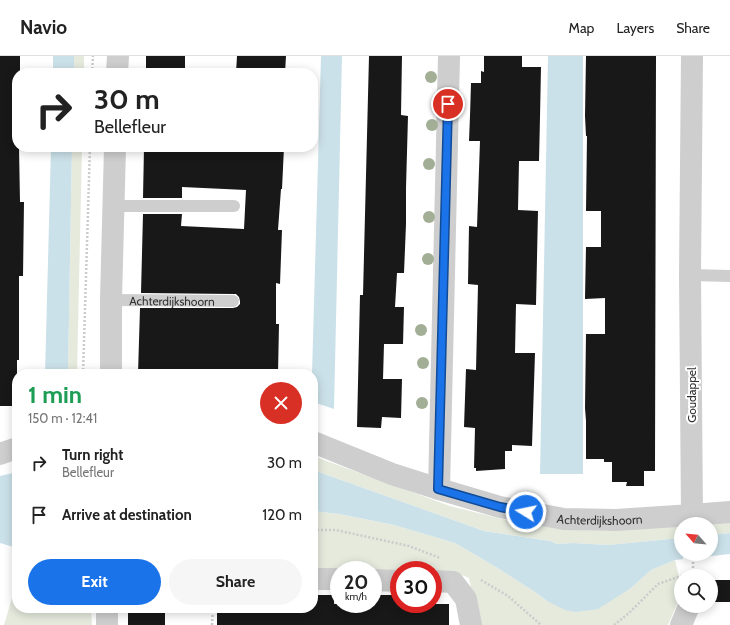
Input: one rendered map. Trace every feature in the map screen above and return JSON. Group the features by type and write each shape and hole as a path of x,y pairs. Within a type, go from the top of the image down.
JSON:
{"street":[{"path":"117,68 118,56"},
{"path":"438,489 449,56"},
{"name":"Goudappel","path":"692,56 690,275 692,516"},
{"path":"111,369 111,300 115,152"},
{"name":"Achterdijkshoorn","path":"318,444 392,474 438,489 500,507 564,519 616,520 692,516 730,512"},
{"path":"0,454 12,450"},
{"path":"318,579 330,579"},
{"path":"442,581 453,582 466,599 471,625"},
{"path":"107,613 107,625"},
{"path":"681,625 685,613"}],"lane":[{"path":"113,206 234,206"},
{"path":"690,275 730,276"},
{"name":"Achterdijkshoorn","path":"111,300 233,301"}],"path":[{"path":"92,68 93,56"},
{"path":"83,369 90,152"},
{"path":"614,625 629,613 658,584 674,579"},
{"path":"212,625 213,613"}],"shaded area":[{"path":"74,56 84,56 84,68 74,68"},
{"path":"72,152 82,152 77,369 68,369"},
{"path":"318,458 450,506 514,522 579,530 607,531 674,524 674,539 608,545 573,543 557,544 550,541 484,531 318,472"},
{"path":"318,512 339,514 394,525 455,543 496,567 547,601 631,588 651,570 674,560 677,569 674,569 674,611 668,625 479,625 469,578 452,571 442,571 442,561 390,561 390,570 382,570 382,561 330,561 330,570 318,570"},
{"path":"730,519 730,533 718,534 718,520"},
{"path":"12,598 12,613 91,613 92,625 4,625"}],"water":[{"path":"53,56 74,56 74,68 53,68"},
{"path":"321,56 342,56 334,409 318,404 318,369 312,369"},
{"path":"548,56 583,56 583,474 540,474"},
{"path":"51,152 72,152 68,369 45,369"},
{"path":"318,472 484,531 550,541 557,544 573,543 608,545 674,539 674,560 651,570 631,588 598,609 576,612 565,610 547,601 496,567 455,543 394,525 339,514 318,512"},
{"path":"12,473 12,547 0,543 0,476"},
{"path":"730,533 730,554 718,555 718,534"}],"building":[{"path":"0,56 20,56 20,68 12,68 12,152 19,152 20,202 24,202 23,276 19,276 19,360 17,360 17,369 12,369 12,406 0,406"},
{"path":"146,56 185,56 185,68 146,68"},
{"path":"237,56 286,56 285,68 236,68"},
{"path":"369,56 402,56 401,115 408,116 404,273 397,273 395,307 404,307 403,344 384,344 383,379 402,379 401,418 382,417 381,428 357,427 360,295 363,295"},
{"path":"484,56 522,56 522,67 541,67 539,161 519,161 518,210 538,211 536,305 516,304 515,353 535,353 532,446 512,445 512,451 505,451 505,469 476,471 476,468 474,468 475,428 464,427 466,369 476,370 478,285 468,284 469,226 477,227 480,141 469,141 471,83 481,83 481,71 484,72"},
{"path":"586,56 656,56 655,471 644,471 644,486 626,486 627,482 612,482 612,462 604,462 604,459 586,459 586,334 605,334 605,298 585,299 586,247 601,247 601,211 586,211"},
{"path":"144,152 284,152 278,230 282,230 280,284 276,283 276,324 279,324 278,369 138,369 140,308 233,308 240,304 239,297 236,294 141,293 143,214 182,214 181,226 244,229 246,190 182,187 182,198 143,198"},
{"path":"718,580 730,580 730,602 718,602"},
{"path":"318,595 330,595 330,613 382,613 382,595 390,595 390,613 442,613 442,604 449,604 449,625 217,625 217,613 318,613"},
{"path":"128,613 165,613 165,625 128,625"}],"route":[{"path":"448,104 438,489 500,507 526,512"}]}
